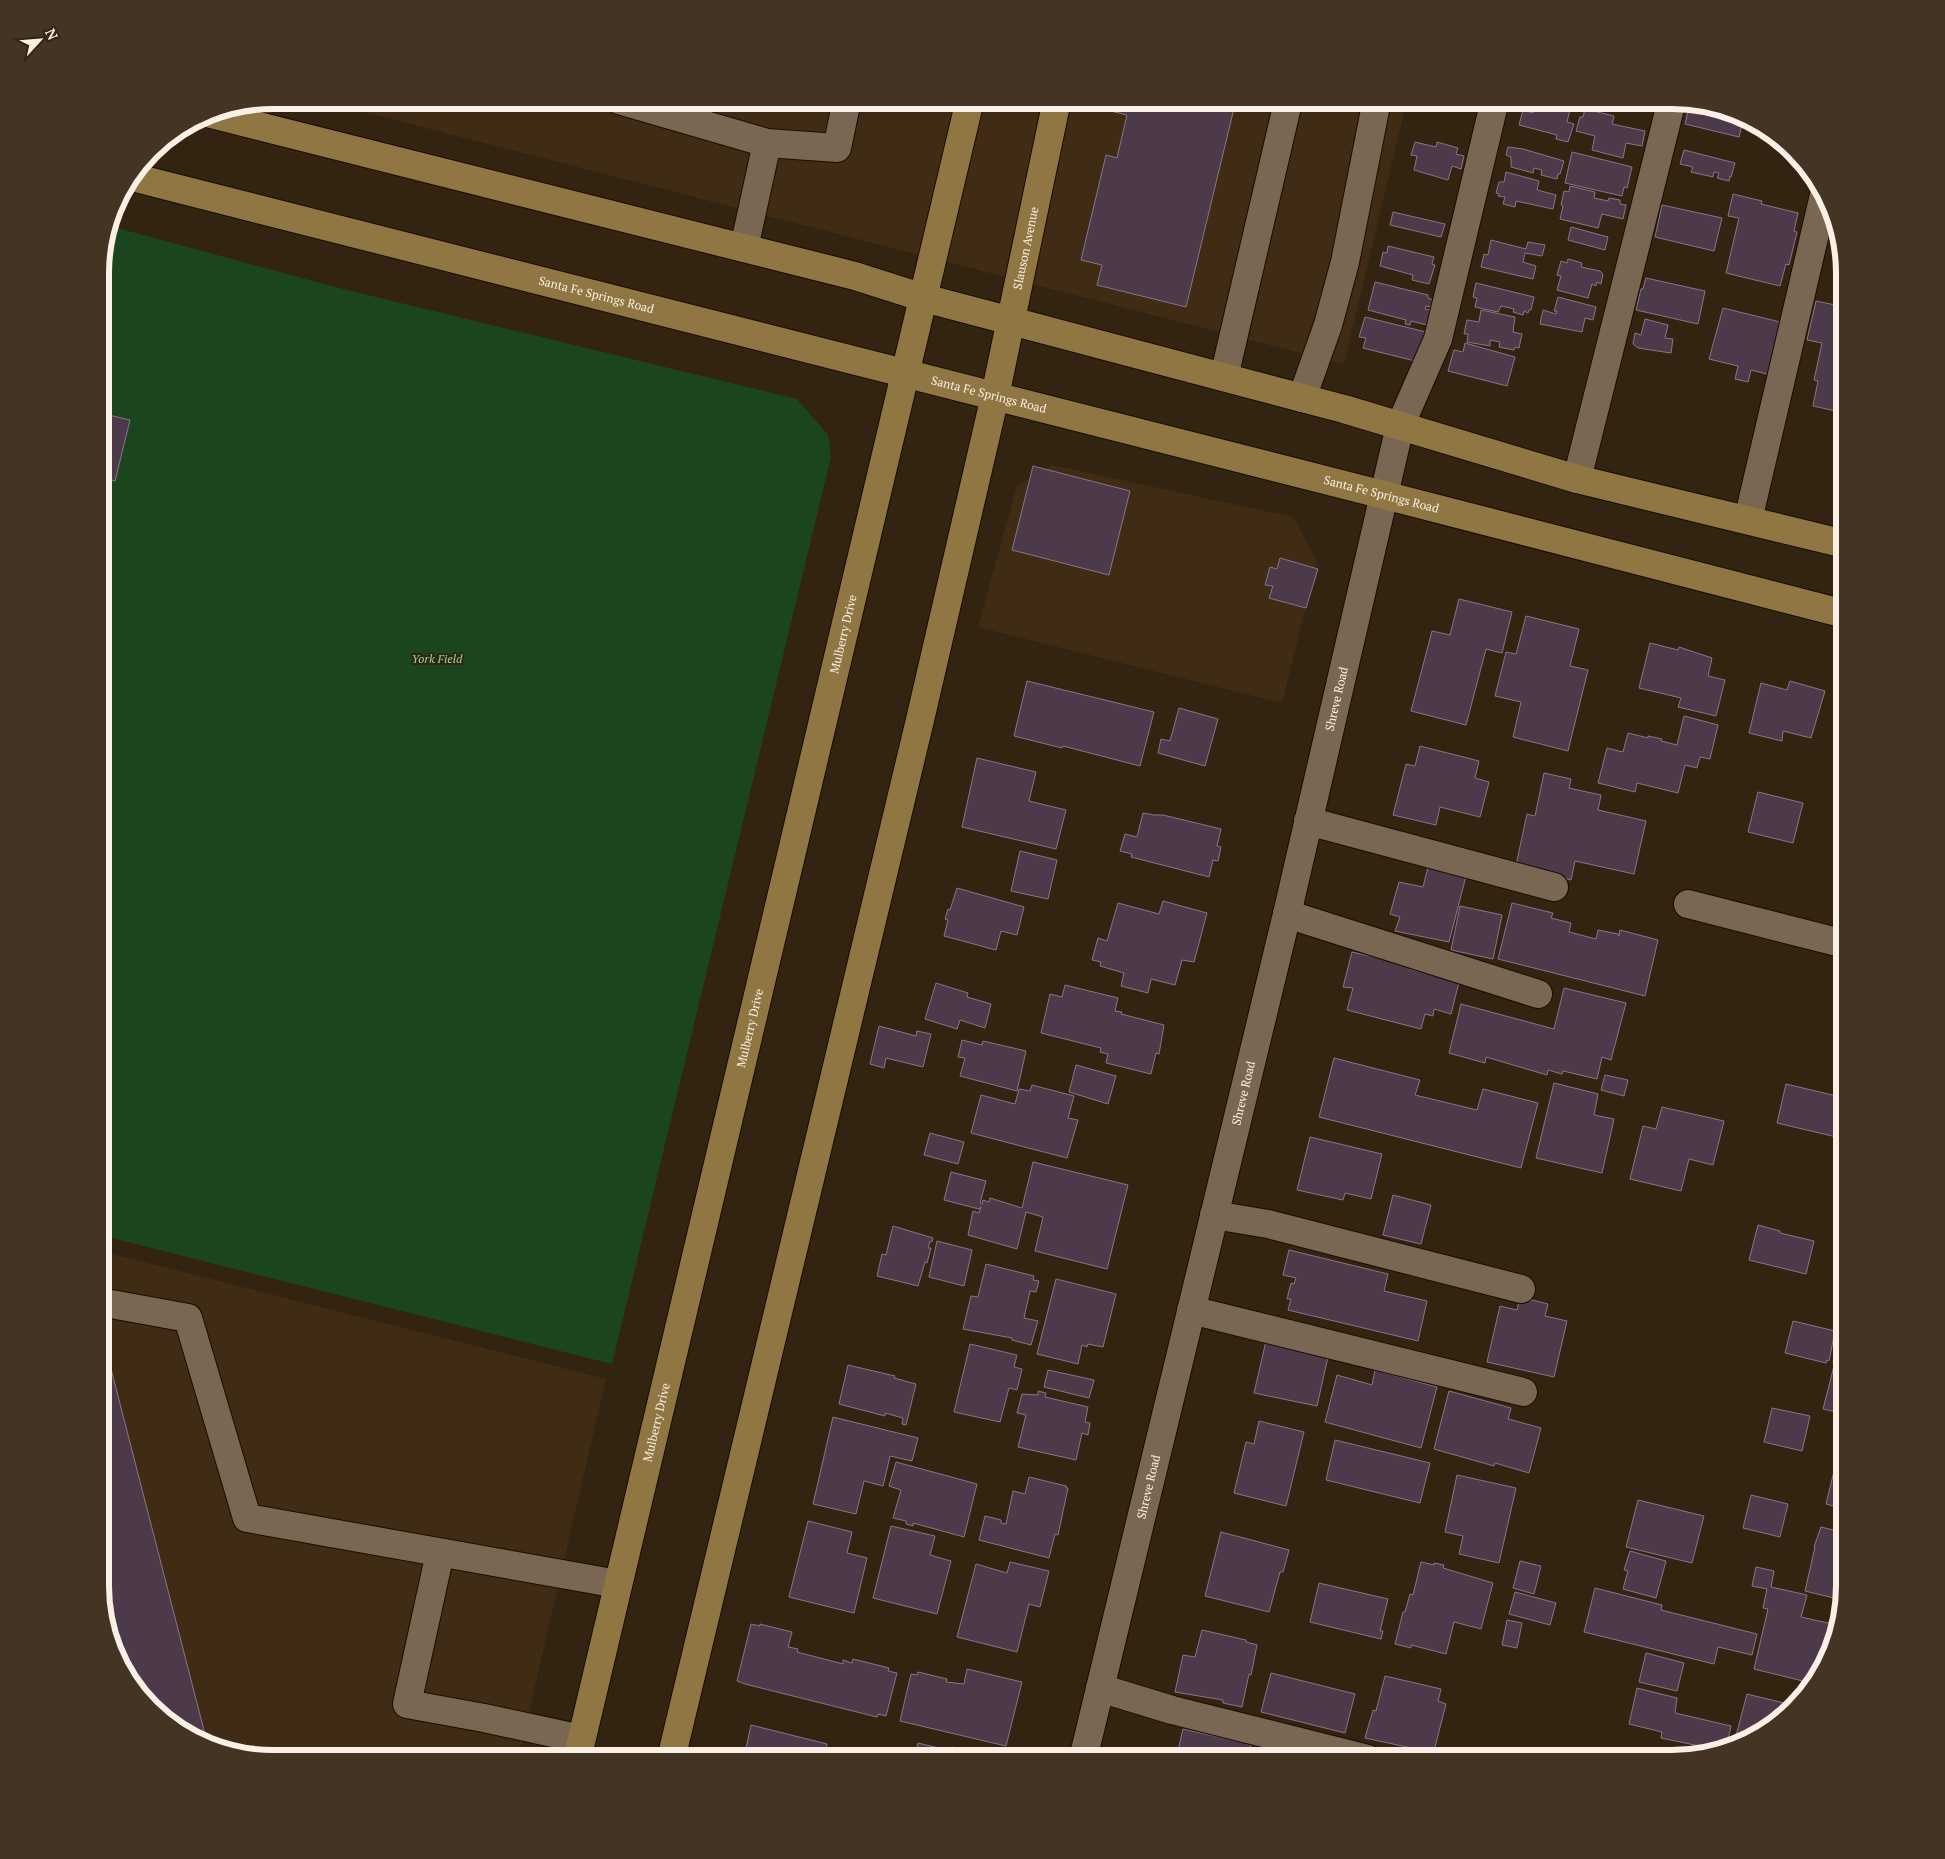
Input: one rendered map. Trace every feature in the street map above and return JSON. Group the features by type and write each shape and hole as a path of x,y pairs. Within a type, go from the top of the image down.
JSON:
{"main road":[{"path":"924,298 968,109"},
{"name":"Slauson Avenue","path":"995,396 1055,109"},
{"path":"221,117 855,276 924,298 1344,409 1577,479 1836,542"},
{"name":"Santa Fe Springs Road","path":"139,179 1836,612"},
{"name":"Mulberry Drive","path":"579,1749 924,298"},
{"path":"673,1750 920,720 995,396"}],"street":[{"path":"651,109 767,143 837,148 845,109"},
{"path":"1224,376 1286,109"},
{"path":"1302,398 1328,325 1345,262 1375,109"},
{"name":"Shreve Road","path":"1085,1750 1286,914 1400,426 1438,339 1493,109"},
{"path":"1577,479 1670,109"},
{"path":"744,248 767,143"},
{"path":"1748,520 1822,205"},
{"path":"1308,821 1554,887"},
{"path":"1688,904 1836,942"},
{"path":"1286,914 1538,994"},
{"path":"1214,1215 1268,1224 1521,1289"},
{"path":"109,1304 188,1318 247,1518 618,1584"},
{"path":"1191,1310 1523,1392"},
{"path":"440,1553 407,1704 484,1718 579,1749"},
{"path":"1100,1688 1172,1710 1332,1750"}],"shaded area":[{"path":"352,109 1405,109 1344,364"},
{"path":"1052,465 1293,517 1317,561 1282,703 978,627 1017,486"},
{"path":"109,1253 606,1379 520,1750 262,1750 230,1745 210,1738 182,1723 157,1702 136,1677 115,1630 109,1597"}],"green space":[{"name":"York Field","path":"115,227 339,288 797,399 828,435 831,457 612,1364 109,1237 109,262"}],"building":[{"path":"1234,109 1186,307 1097,285 1102,265 1081,260 1106,155 1117,158 1127,115 1106,110"},
{"path":"1534,109 1570,109 1567,122 1574,124 1568,142 1556,139 1557,135 1519,125 1523,110 1533,113"},
{"path":"1585,109 1614,116 1612,124 1645,131 1642,146 1626,143 1623,158 1592,150 1595,136 1576,131 1580,117 1583,117"},
{"path":"1688,110 1725,117 1742,125 1739,137 1685,124"},
{"path":"1415,142 1436,147 1437,142 1458,148 1456,154 1464,156 1461,169 1452,166 1448,180 1414,170 1417,156 1411,155"},
{"path":"1508,147 1523,149 1564,161 1560,174 1558,174 1557,179 1541,175 1542,170 1534,168 1533,173 1511,167 1511,157 1506,155"},
{"path":"1684,150 1735,163 1729,181 1717,178 1719,173 1714,172 1713,177 1691,172 1693,167 1680,164"},
{"path":"1572,152 1632,167 1627,188 1624,187 1622,196 1565,183"},
{"path":"1506,172 1539,181 1537,190 1556,195 1553,209 1516,201 1515,207 1503,204 1505,197 1498,196 1499,194 1496,193 1499,182 1504,182"},
{"path":"1570,186 1595,192 1594,198 1608,201 1609,198 1620,200 1620,204 1626,205 1623,219 1602,214 1598,228 1560,219 1564,191 1569,192"},
{"path":"1733,194 1762,201 1761,204 1798,213 1794,231 1797,232 1789,265 1786,264 1780,286 1726,273 1739,218 1728,216"},
{"path":"1662,205 1722,218 1714,251 1655,237"},
{"path":"1393,212 1445,224 1441,237 1390,225"},
{"path":"1571,227 1608,237 1605,250 1568,240"},
{"path":"1491,240 1526,249 1528,242 1545,245 1542,256 1525,253 1523,262 1536,266 1533,279 1481,267 1484,254 1488,255"},
{"path":"1388,246 1434,257 1432,264 1435,265 1429,284 1412,280 1413,275 1380,266 1383,252 1387,253"},
{"path":"1568,259 1582,263 1581,267 1600,271 1603,274 1601,284 1597,282 1596,286 1592,284 1588,298 1557,290 1561,276 1557,275 1561,261 1567,263"},
{"path":"1646,278 1705,291 1698,324 1636,310"},
{"path":"1375,282 1428,295 1428,298 1433,300 1431,307 1426,306 1425,309 1431,310 1427,325 1411,321 1410,325 1405,324 1406,320 1368,310"},
{"path":"1476,283 1534,297 1531,310 1528,313 1524,311 1523,315 1513,312 1514,309 1501,306 1498,312 1475,307 1477,298 1473,297"},
{"path":"1558,297 1596,307 1593,320 1585,318 1582,332 1540,324 1543,310 1556,314 1557,311 1554,311"},
{"path":"1816,301 1836,305 1836,411 1813,406 1818,381 1814,380 1822,343 1807,340"},
{"path":"1723,308 1788,324 1775,376 1751,370 1748,382 1735,379 1738,366 1709,359"},
{"path":"1481,310 1515,317 1513,332 1522,334 1519,348 1515,347 1514,350 1499,347 1500,342 1490,340 1490,346 1467,342 1468,334 1464,334 1467,320 1479,322"},
{"path":"1365,317 1426,332 1421,353 1415,361 1363,348 1366,338 1359,337"},
{"path":"1645,319 1668,325 1665,338 1673,339 1671,353 1638,348 1633,344 1635,333 1641,335"},
{"path":"1465,343 1515,357 1507,386 1448,371 1454,350 1463,352"},
{"path":"109,415 130,420 115,481 109,479"},
{"path":"1033,466 1130,491 1109,575 1012,550"},
{"path":"1280,558 1318,569 1306,608 1269,598 1273,586 1265,585 1270,567 1277,569"},
{"path":"1459,599 1512,612 1502,653 1486,649 1466,725 1411,711 1432,631 1450,635"},
{"path":"1526,616 1579,629 1570,666 1588,670 1568,751 1513,737 1521,702 1495,696 1506,652 1516,654"},
{"path":"1650,643 1678,650 1679,647 1712,658 1708,676 1725,680 1716,716 1678,707 1681,698 1639,688"},
{"path":"1027,681 1154,712 1140,766 1063,746 1062,748 1014,736"},
{"path":"1790,681 1825,691 1811,738 1783,731 1782,741 1749,733 1761,683 1787,690"},
{"path":"1179,708 1218,719 1205,766 1158,753 1161,739 1170,741"},
{"path":"1684,716 1718,725 1710,759 1700,757 1697,768 1685,765 1678,793 1637,783 1635,792 1598,783 1607,748 1623,752 1628,733 1662,739 1661,741 1677,745"},
{"path":"1420,746 1479,761 1475,778 1489,782 1480,817 1440,807 1436,825 1393,815 1406,764 1415,766"},
{"path":"977,758 1036,772 1029,801 1066,810 1056,849 962,827"},
{"path":"1544,773 1571,779 1569,788 1601,795 1598,810 1646,821 1634,874 1575,861 1571,880 1516,865 1527,814 1535,816"},
{"path":"1758,792 1803,803 1793,843 1748,832"},
{"path":"1143,813 1163,815 1221,829 1217,846 1221,847 1218,861 1213,860 1209,877 1131,857 1132,854 1120,851 1125,834 1137,837"},
{"path":"1020,851 1057,860 1048,899 1011,891"},
{"path":"1428,867 1466,876 1449,942 1395,931 1400,917 1390,914 1399,882 1423,887"},
{"path":"957,888 1024,907 1017,935 1001,931 996,950 944,936 948,920 945,919"},
{"path":"1163,901 1207,913 1194,962 1182,960 1175,985 1151,979 1148,993 1121,986 1124,973 1100,966 1101,962 1092,960 1098,938 1107,941 1118,903 1159,914"},
{"path":"1512,903 1553,913 1551,918 1571,923 1569,932 1596,939 1598,930 1618,934 1619,936 1620,930 1658,940 1645,996 1498,959"},
{"path":"1460,906 1502,915 1493,959 1451,950"},
{"path":"1352,952 1412,965 1410,969 1459,982 1451,1014 1434,1009 1433,1016 1425,1014 1421,1029 1347,1010 1353,988 1343,987"},
{"path":"936,983 968,993 967,997 991,1004 985,1028 960,1020 957,1029 925,1019"},
{"path":"1065,985 1118,998 1115,1011 1164,1025 1159,1054 1156,1053 1151,1074 1106,1063 1108,1054 1100,1052 1101,1048 1041,1033 1050,994 1062,997"},
{"path":"1564,988 1626,1003 1611,1060 1602,1057 1597,1079 1563,1071 1562,1074 1548,1070 1547,1075 1486,1057 1485,1063 1449,1053 1461,1004 1554,1029"},
{"path":"879,1026 916,1036 917,1031 931,1034 923,1067 886,1058 884,1068 870,1064"},
{"path":"962,1040 982,1045 983,1041 1026,1051 1017,1091 960,1076 965,1058 958,1057"},
{"path":"1334,1058 1420,1080 1415,1095 1477,1110 1483,1089 1538,1103 1521,1168 1319,1117"},
{"path":"1076,1065 1116,1076 1108,1104 1069,1092"},
{"path":"1605,1075 1628,1080 1624,1096 1601,1090"},
{"path":"1554,1083 1598,1094 1594,1115 1614,1119 1602,1173 1536,1158"},
{"path":"1786,1084 1836,1096 1836,1137 1777,1123"},
{"path":"1032,1085 1074,1096 1068,1118 1078,1120 1067,1158 971,1133 981,1095 1015,1104 1019,1089 1030,1091"},
{"path":"1662,1107 1724,1121 1713,1165 1689,1159 1681,1191 1630,1179 1643,1126 1656,1129"},
{"path":"930,1133 964,1142 958,1164 924,1155"},
{"path":"1310,1137 1382,1154 1371,1199 1345,1193 1343,1200 1297,1190"},
{"path":"1033,1162 1128,1185 1107,1269 1035,1251 1043,1217 1026,1212 1017,1249 968,1235 973,1211 979,1213 981,1207 979,1209 944,1200 951,1172 986,1181 980,1203 982,1204 983,1200 989,1202 990,1198 1022,1208"},
{"path":"1393,1195 1431,1205 1421,1244 1383,1235"},
{"path":"1758,1225 1780,1231 1780,1233 1814,1241 1806,1274 1749,1260"},
{"path":"893,1226 933,1238 932,1242 930,1241 928,1248 931,1248 927,1263 925,1262 918,1286 877,1276 882,1254 886,1255"},
{"path":"937,1241 972,1250 964,1286 929,1277"},
{"path":"1289,1250 1388,1274 1384,1291 1427,1301 1418,1341 1288,1310 1291,1299 1287,1299 1291,1283 1294,1284 1296,1278 1283,1275"},
{"path":"986,1264 1034,1276 1033,1280 1039,1281 1036,1292 1030,1291 1024,1318 1038,1321 1031,1345 1012,1340 1012,1338 963,1329 971,1296 978,1297"},
{"path":"1056,1279 1116,1294 1103,1347 1088,1344 1087,1347 1082,1345 1078,1364 1037,1354"},
{"path":"1520,1297 1548,1304 1545,1316 1567,1321 1554,1377 1487,1362 1500,1306 1517,1310"},
{"path":"1793,1321 1835,1331 1829,1361 1827,1360 1826,1363 1785,1353"},
{"path":"1266,1341 1309,1347 1307,1353 1328,1357 1317,1406 1254,1393"},
{"path":"970,1344 1017,1355 1014,1367 1022,1369 1017,1390 1009,1388 1000,1422 954,1412"},
{"path":"1836,1354 1836,1412 1823,1409 1835,1362 1833,1362"},
{"path":"109,1361 205,1736 182,1723 149,1694 136,1677 117,1639 109,1597"},
{"path":"848,1365 895,1376 894,1378 916,1384 906,1425 902,1424 903,1418 885,1413 885,1416 839,1404"},
{"path":"1048,1370 1094,1380 1089,1398 1044,1387"},
{"path":"1375,1370 1437,1387 1421,1448 1325,1422 1337,1375 1372,1385"},
{"path":"1038,1391 1046,1393 1045,1397 1088,1407 1085,1422 1090,1423 1088,1435 1082,1433 1076,1460 1018,1447 1026,1415 1017,1413 1022,1394 1038,1395"},
{"path":"1449,1391 1511,1408 1508,1419 1541,1428 1529,1473 1495,1463 1494,1466 1434,1449"},
{"path":"1772,1408 1810,1416 1802,1451 1764,1442"},
{"path":"833,1417 918,1438 912,1461 890,1456 883,1486 864,1481 856,1514 813,1504"},
{"path":"1259,1421 1304,1432 1286,1506 1234,1493 1246,1442 1254,1444"},
{"path":"1335,1440 1430,1463 1420,1503 1326,1480"},
{"path":"896,1462 977,1484 964,1537 913,1523 913,1526 906,1524 906,1521 893,1518 901,1490 889,1486"},
{"path":"1836,1463 1836,1507 1826,1504"},
{"path":"1457,1475 1516,1488 1499,1563 1459,1554 1463,1536 1445,1532"},
{"path":"1029,1477 1068,1488 1058,1535 1055,1534 1049,1558 979,1540 985,1516 1001,1520 1001,1523 1006,1524 1013,1491 1025,1494"},
{"path":"1751,1495 1788,1504 1780,1537 1743,1528"},
{"path":"1638,1500 1704,1516 1692,1563 1626,1547"},
{"path":"808,1521 852,1532 847,1553 867,1558 854,1613 789,1597"},
{"path":"891,1526 935,1536 930,1555 951,1561 937,1614 873,1598"},
{"path":"1821,1527 1836,1531 1835,1598 1805,1591 1814,1547"},
{"path":"1221,1532 1289,1550 1283,1572 1280,1572 1269,1612 1205,1596"},
{"path":"1630,1551 1666,1561 1656,1598 1623,1589 1628,1571 1624,1570"},
{"path":"1520,1561 1541,1566 1534,1594 1513,1588"},
{"path":"1010,1562 1049,1571 1040,1607 1029,1604 1017,1652 957,1637 976,1564 1007,1573"},
{"path":"1421,1562 1444,1565 1443,1568 1493,1583 1481,1629 1454,1622 1446,1654 1411,1645 1411,1648 1395,1644 1403,1612 1405,1612 1410,1594 1413,1595"},
{"path":"1756,1567 1774,1571 1771,1587 1807,1595 1801,1617 1832,1624 1824,1649 1805,1682 1754,1669 1768,1609 1763,1608 1767,1589 1752,1586"},
{"path":"1319,1583 1388,1599 1380,1631 1383,1631 1381,1639 1310,1622"},
{"path":"1595,1588 1662,1605 1661,1610 1757,1634 1752,1655 1718,1647 1714,1664 1584,1632"},
{"path":"1515,1592 1556,1603 1550,1625 1509,1614"},
{"path":"1507,1620 1522,1623 1517,1648 1502,1645"},
{"path":"751,1624 760,1626 760,1624 792,1632 788,1647 798,1649 797,1652 843,1664 843,1660 852,1663 853,1659 889,1668 888,1671 897,1673 886,1716 878,1714 877,1717 737,1681"},
{"path":"1202,1630 1246,1640 1246,1642 1257,1645 1242,1707 1223,1703 1223,1700 1175,1692 1183,1655 1195,1657"},
{"path":"1646,1653 1684,1663 1677,1691 1639,1682"},
{"path":"967,1669 1022,1682 1006,1746 900,1721 911,1674 917,1675 918,1672 947,1679 946,1682 964,1684"},
{"path":"1271,1673 1355,1694 1345,1733 1261,1712"},
{"path":"1385,1676 1441,1689 1438,1701 1446,1704 1434,1750 1416,1750 1365,1738 1373,1710 1376,1711"},
{"path":"1637,1688 1677,1698 1675,1713 1731,1726 1728,1741 1704,1747 1661,1738 1662,1732 1629,1724"},
{"path":"1747,1694 1786,1704 1763,1723 1735,1738"},
{"path":"751,1725 827,1744 826,1750 746,1750"},
{"path":"1183,1729 1251,1744 1250,1750 1178,1750"},
{"path":"918,1743 947,1750 916,1750"},
{"path":"952,1747 964,1750 951,1750"}]}
